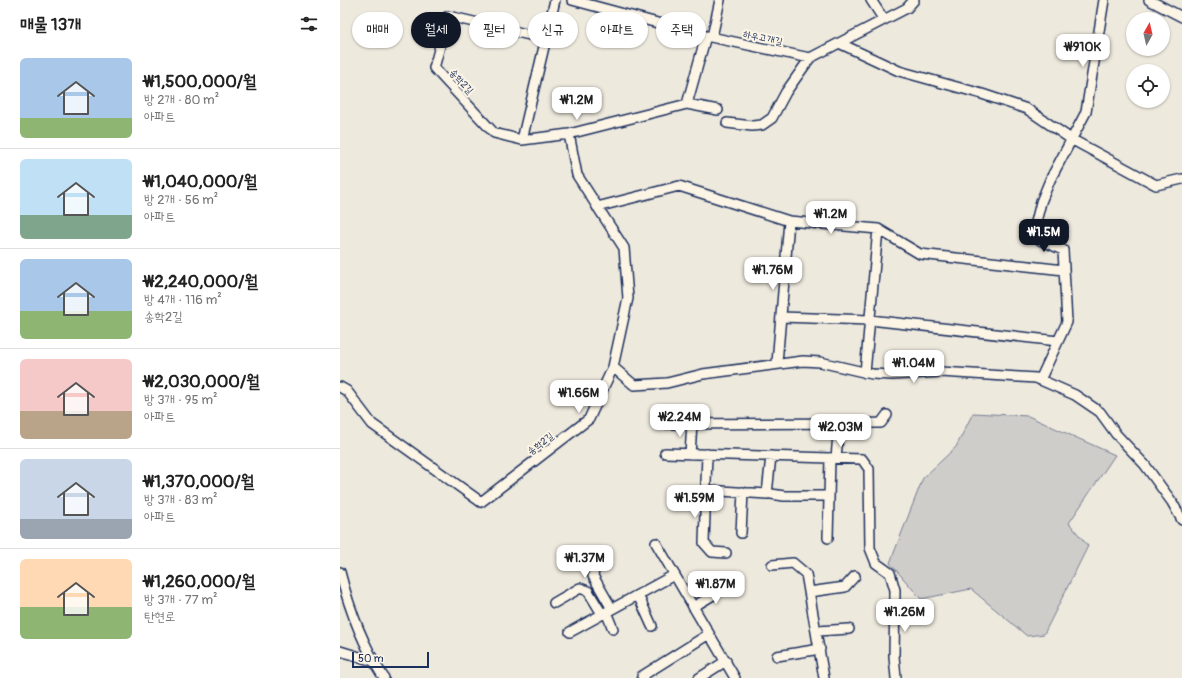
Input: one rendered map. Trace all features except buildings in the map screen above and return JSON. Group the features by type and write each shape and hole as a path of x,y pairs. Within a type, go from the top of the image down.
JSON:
{"street":[{"path":"553,12 556,0"},
{"name":"하우고개길","path":"572,0 709,36 810,58"},
{"path":"718,110 687,104 720,0"},
{"path":"872,0 884,20"},
{"path":"727,122 752,126 762,125 772,118 786,92 810,58 907,8 914,0"},
{"path":"1040,380 1067,322 1063,250 1040,240 1035,226 1047,187 1086,112 1104,0"},
{"path":"1149,0 1182,17"},
{"name":"송학2길","path":"528,35 448,16 434,68 494,133 522,140 569,134 687,104"},
{"path":"839,43 899,71 982,94 1027,109 1071,139 1156,185 1182,179"},
{"path":"522,140 545,48"},
{"name":"송학2길","path":"340,387 347,392 372,424 481,502 590,419 613,367 628,298 624,248 578,174 569,134"},
{"path":"597,206 679,186 790,221 878,229 920,254 1064,270"},
{"path":"777,363 790,221"},
{"path":"865,373 878,229"},
{"path":"781,317 870,320 1058,341"},
{"path":"613,367 634,385 667,383 703,374 777,363 803,361 820,362 865,373 892,375 941,372 1036,378 1075,395 1100,412 1116,434 1145,465 1172,502 1182,520"},
{"path":"664,424 881,424 887,415"},
{"path":"690,454 692,424"},
{"path":"828,538 829,496 833,458 839,424"},
{"path":"666,453 862,459 869,469 870,548 876,563 890,573 896,590 894,656 896,678"},
{"path":"707,454 704,543 712,552 726,553"},
{"path":"765,493 767,494 770,456"},
{"path":"706,490 765,493 784,496 829,496"},
{"path":"741,533 743,492"},
{"path":"656,543 735,678"},
{"path":"600,560 594,570 593,576 613,629"},
{"path":"772,564 793,563 806,574 824,678"},
{"path":"340,572 344,588 373,661 384,678"},
{"path":"570,632 674,575"},
{"path":"810,592 845,587 855,576"},
{"path":"693,606 728,586"},
{"path":"554,603 580,588 588,591 607,612"},
{"path":"638,595 652,626"},
{"path":"817,631 849,629"},
{"path":"641,677 709,634"},
{"path":"777,656 820,649"},
{"path":"340,651 373,661"},
{"path":"699,678 726,661"}],"shaded area":[{"path":"973,413 1028,416 1115,455 1069,523 1088,546 1044,634 1027,636 971,589 921,599 890,563 923,478 956,447"}]}
